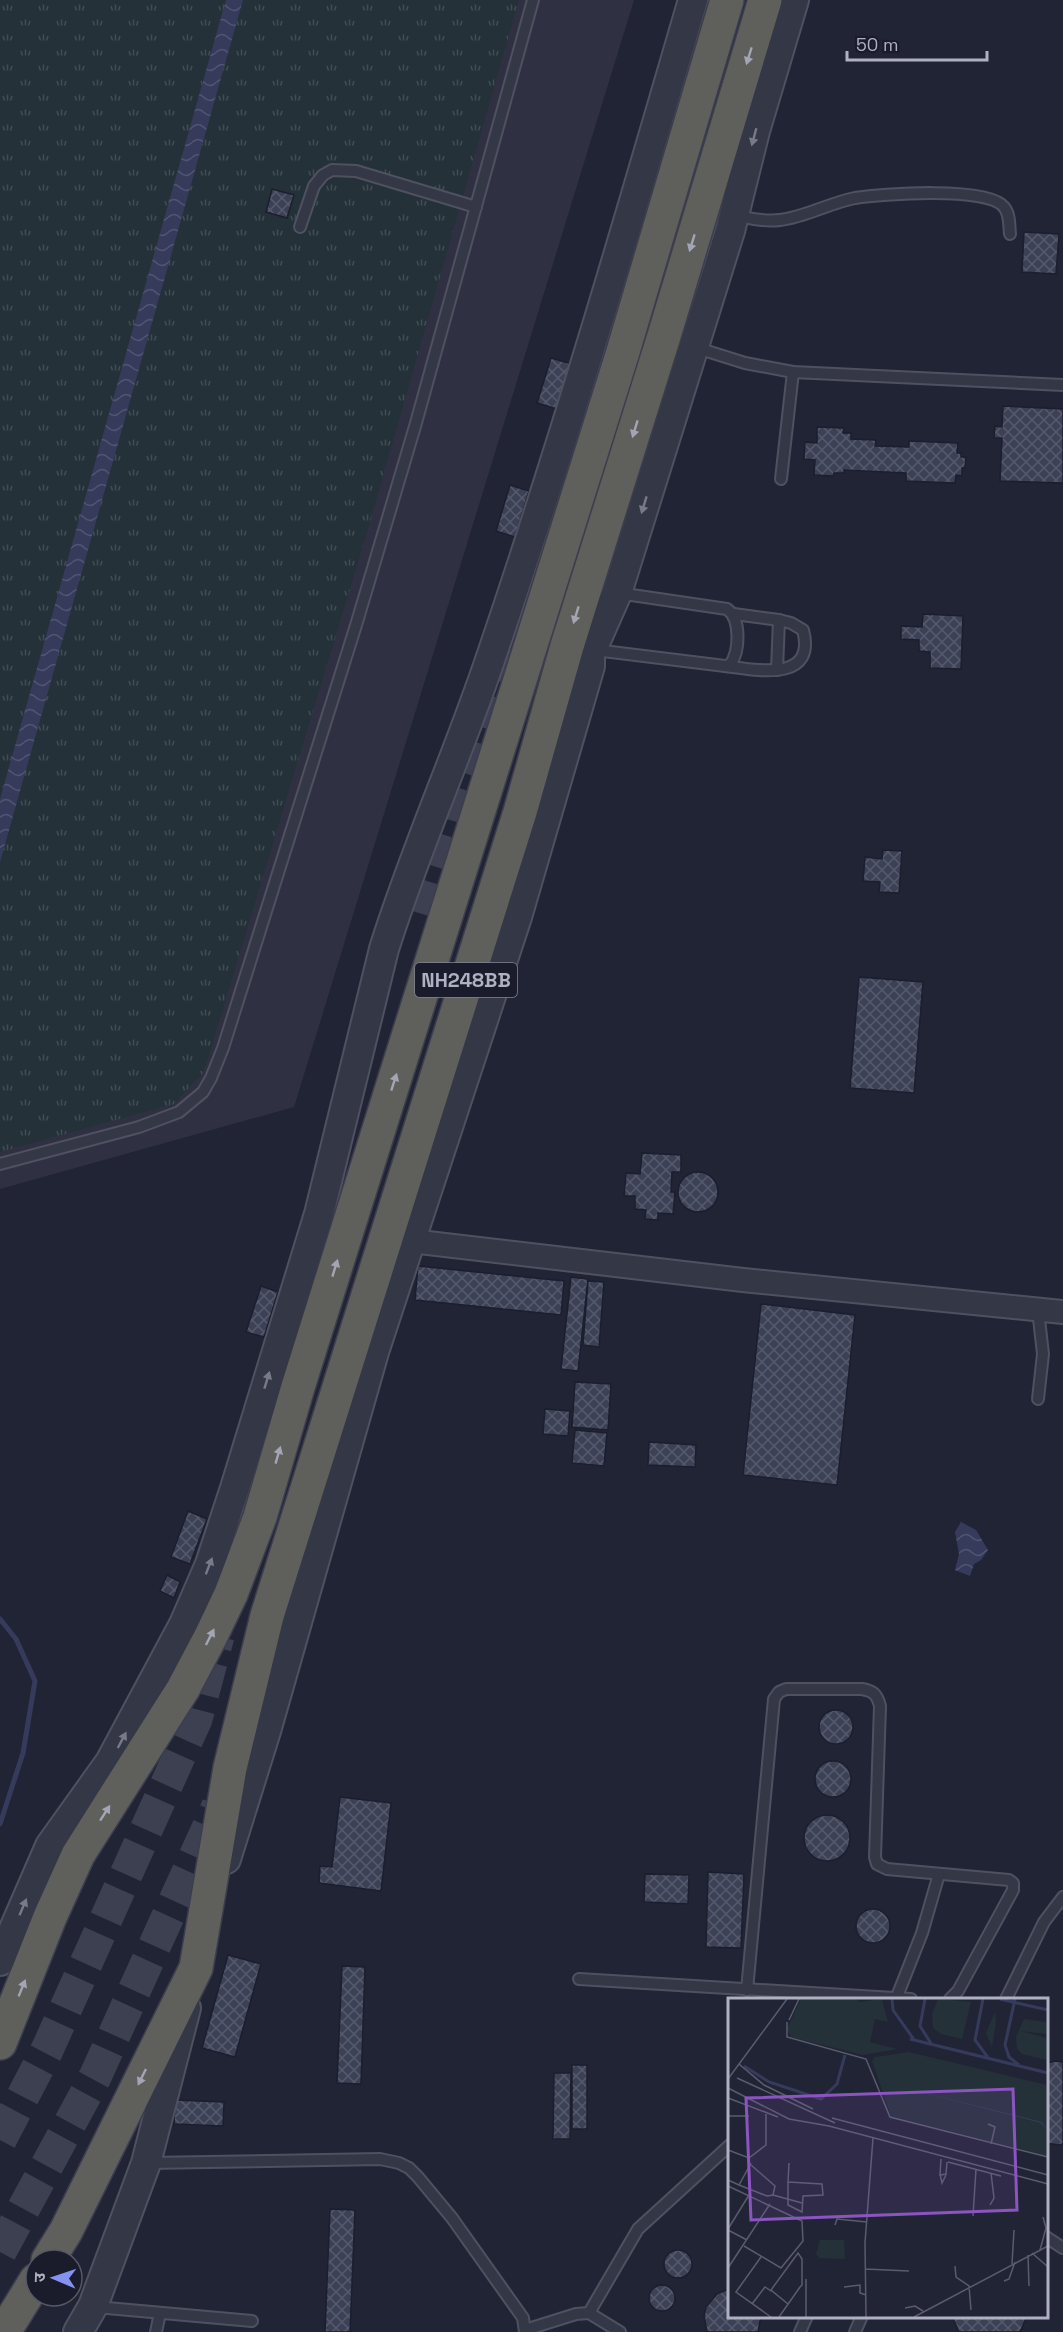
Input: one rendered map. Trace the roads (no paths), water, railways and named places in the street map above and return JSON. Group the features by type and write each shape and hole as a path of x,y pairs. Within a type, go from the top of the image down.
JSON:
{"highway":[{"name":"NH248BB","path":"0,2043 78,1855 183,1689 231,1594 260,1517 298,1387 618,366 727,0"},
{"name":"NH248BB","path":"196,1968 230,1768 267,1616 397,1240 516,824 583,650 664,336 765,0"},
{"path":"55,2248 196,1968"},
{"path":"4,2332 24,2300"}],"street":[{"path":"0,1961 50,1846 110,1762 184,1624 221,1532 320,1214 384,949 488,668 552,474 580,387 693,0"},
{"path":"583,650 617,593 734,215 755,131 794,0"},
{"path":"397,1240 743,1280 1063,1312"},
{"path":"78,2332 93,2306 146,2163 196,1968"}],"lane":[{"path":"0,1164 164,1119 193,1102 203,1092 211,1078 223,1048 357,622 416,423 532,0"},
{"path":"300,227 314,186 322,176 332,170 356,171 476,207"},
{"path":"734,215 760,220 780,220 854,198 902,193 946,194 994,200 1004,206 1008,215 1010,234"},
{"path":"694,347 745,363 793,372 1063,386"},
{"path":"781,479 793,372"},
{"path":"583,650 777,670 797,664 805,650 803,630 790,623 734,614 727,609 617,593"},
{"path":"725,666 730,665 736,653 734,614"},
{"path":"777,670 779,620"},
{"path":"1038,1310 1043,1354 1038,1399"},
{"path":"747,1990 774,1699 779,1692 786,1689 862,1689 871,1691 877,1696 879,1706 875,1857 877,1864 886,1869 1009,1880 1012,1881 1014,1887 958,1991 951,1998"},
{"path":"579,1979 896,1998 922,1933 939,1874"},
{"path":"1006,1998 1044,1922 1063,1897"},
{"path":"589,2313 638,2229 728,2147"},
{"path":"146,2163 380,2159 399,2163 409,2168 418,2177 452,2218 523,2318 525,2331 576,2314 589,2313 620,2332"},
{"path":"1048,2238 1063,2248"},
{"path":"93,2306 252,2321"},
{"path":"156,2332 160,2313"},
{"path":"800,2332 807,2317"},
{"path":"855,2332 862,2317"}],"water":[{"path":"226,0 243,0 0,862 0,799"},
{"path":"961,1522 976,1530 988,1550 981,1560 974,1564 970,1576 955,1570 959,1554 955,1532"}],"waterway":[{"path":"0,1619 16,1639 35,1681 23,1753 0,1824"}],"tunnel":[{"path":"693,49 708,0"},
{"path":"429,916 536,564"},
{"path":"0,2140 47,2050 196,1719 218,1636"},
{"path":"0,2252 95,2077 218,1806"}]}
